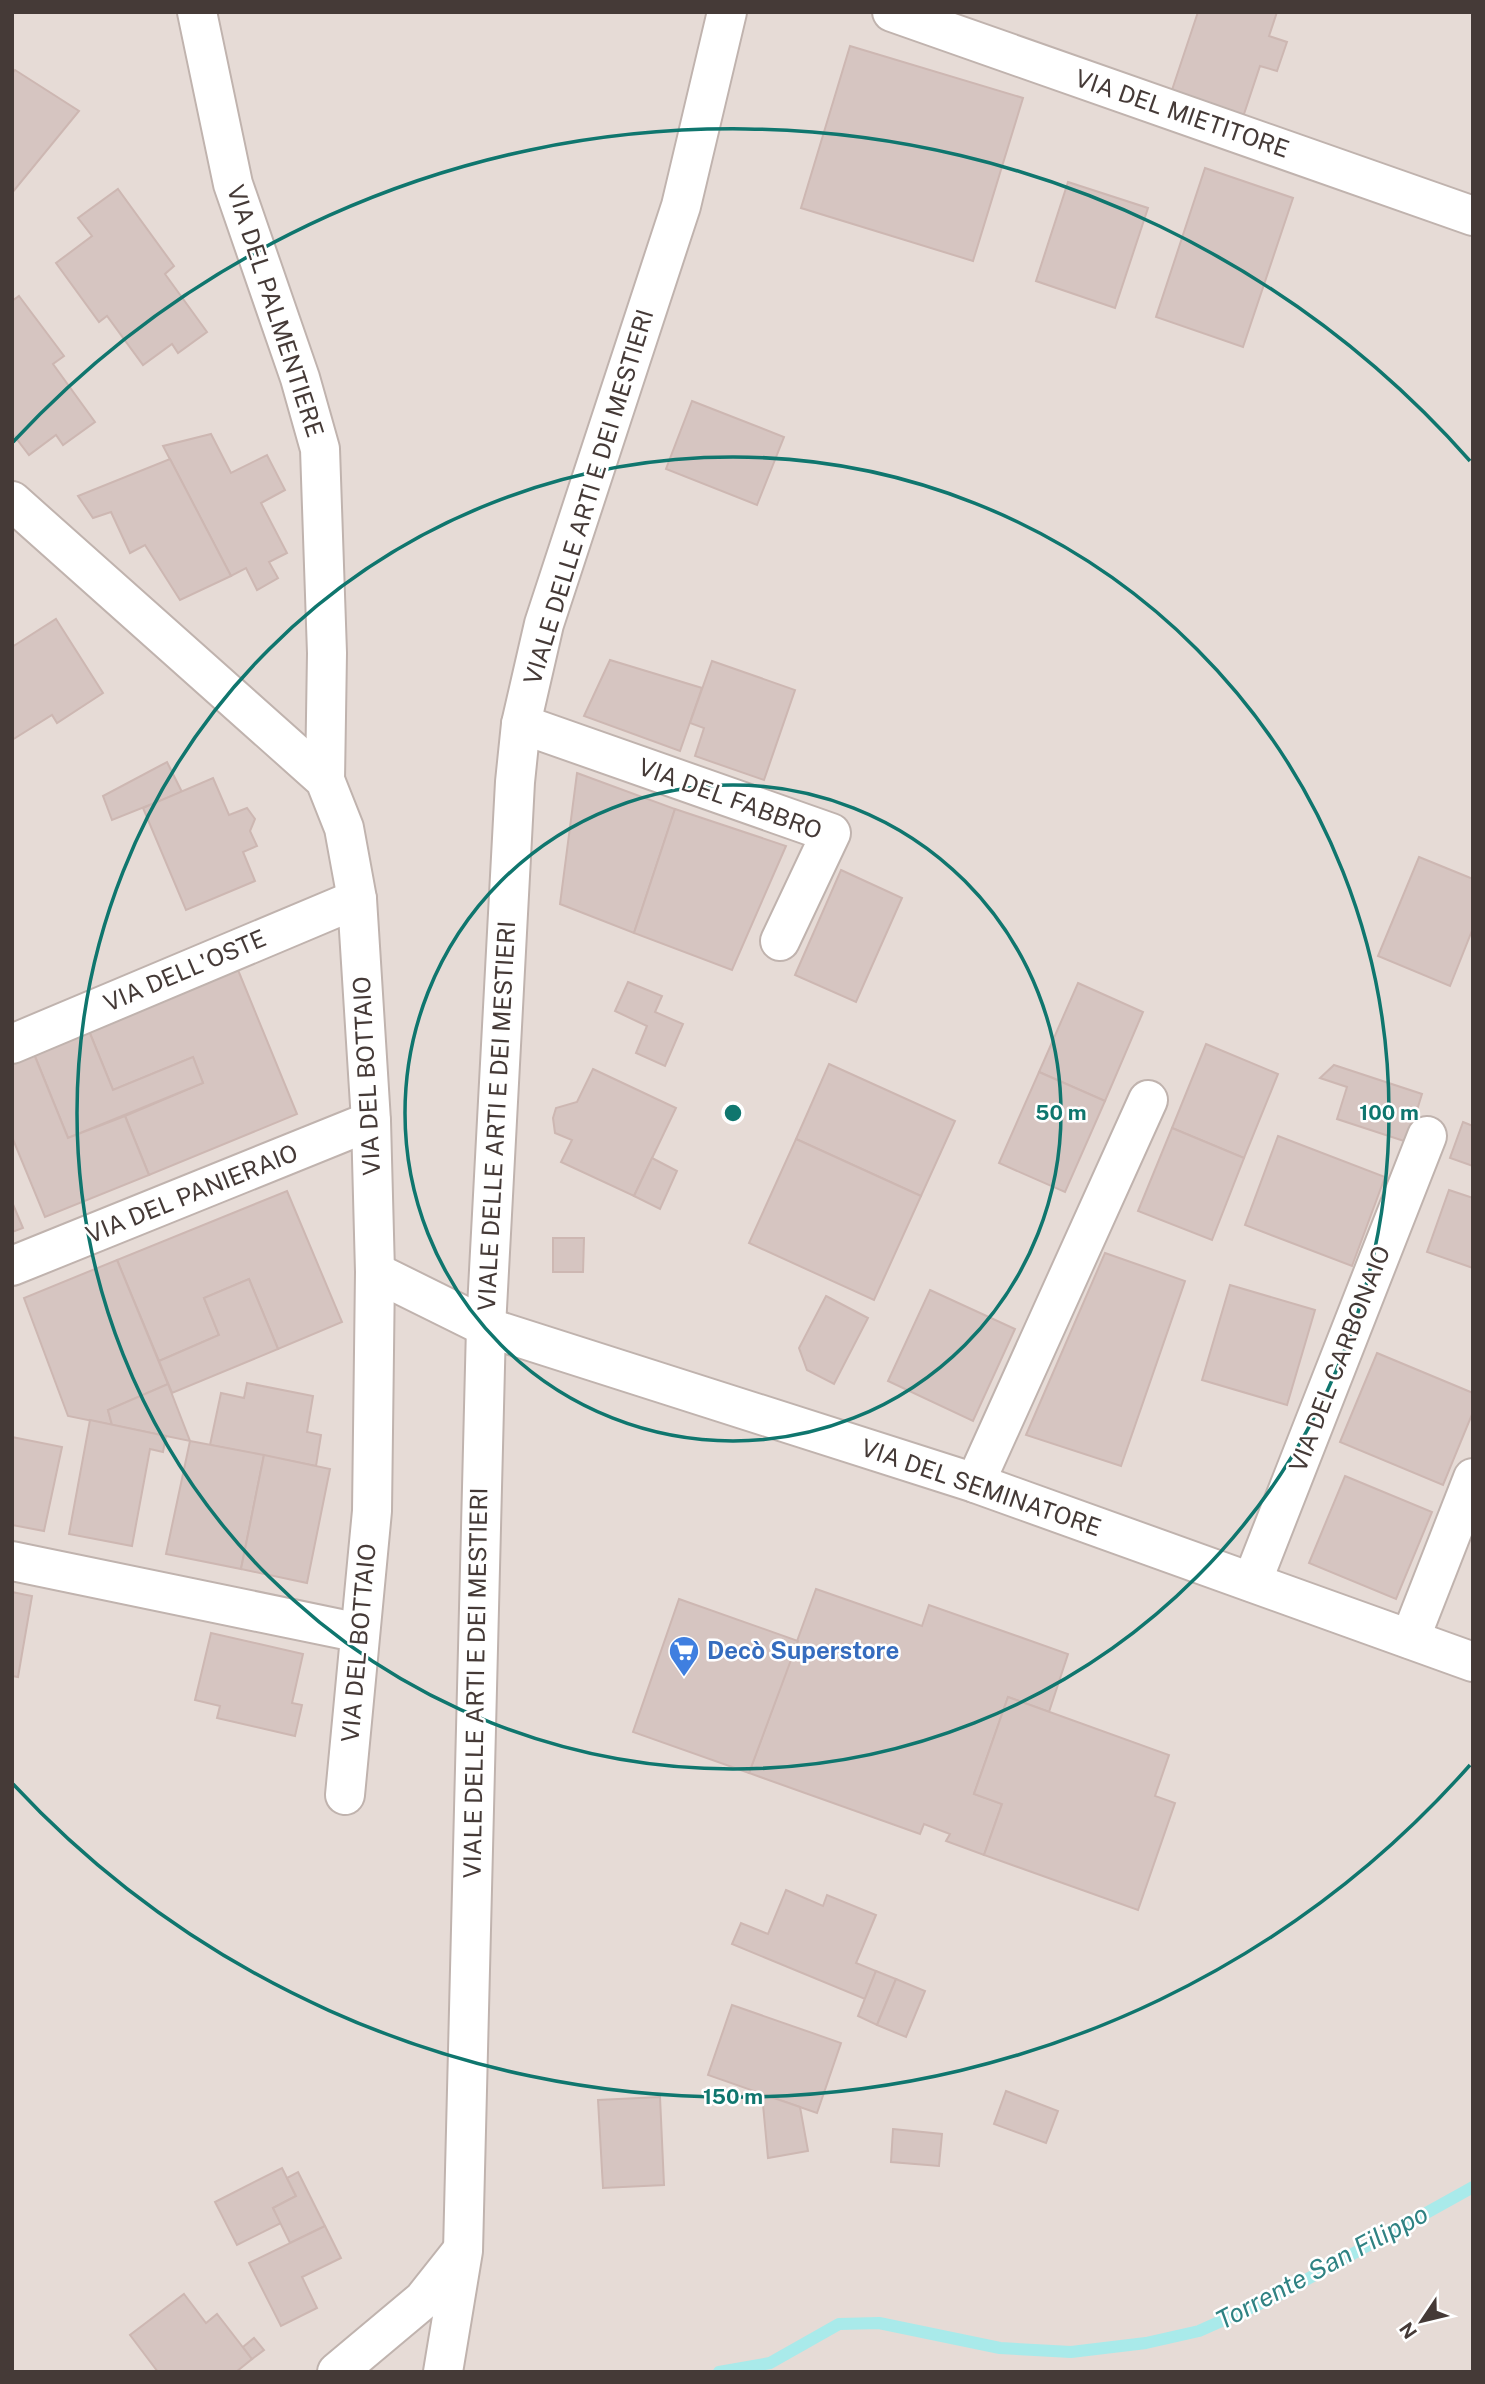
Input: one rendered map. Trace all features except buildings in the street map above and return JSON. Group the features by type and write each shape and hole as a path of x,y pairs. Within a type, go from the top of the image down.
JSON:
{"street":[{"name":"VIA DEL PALMENTIERE","path":"197,12 233,184 300,378 320,449 327,653 325,780"},
{"name":"VIALE DELLE ARTI E DEI MESTIERI","path":"443,2372 463,2251 485,1327 515,782 521,724 544,624 681,206 727,12"},
{"name":"VIA DEL MIETITORE","path":"892,12 1473,216"},
{"name":"VIA DEL BOTTAIO","path":"12,501 325,780 344,828 358,899 371,1121 375,1272 372,1511 345,1795"},
{"name":"VIA DEL FABBRO","path":"521,724 831,833 780,941"},
{"name":"VIA DELL'OSTE","path":"12,1044 358,899"},
{"path":"975,1483 1148,1100"},
{"name":"VIA DEL PANIERAIO","path":"12,1266 371,1121"},
{"name":"VIA DEL CARBONAIO","path":"1252,1582 1427,1136"},
{"name":"VIA DEL SEMINATORE","path":"375,1272 485,1327 975,1483 1473,1662"},
{"path":"1410,1639 1473,1478"},
{"path":"12,1561 360,1633"},
{"path":"337,2372 423,2300 463,2251"}],"shaded area":[{"path":"12,12 1473,12 1473,2372 12,2372"}],"waterway":[{"name":"Torrente San Filippo","path":"719,2372 770,2363 839,2324 879,2323 1000,2348 1071,2352 1146,2343 1199,2331 1275,2297 1473,2187"}],"place":[{"name":"Decò Superstore","path":"684,1678"}]}
